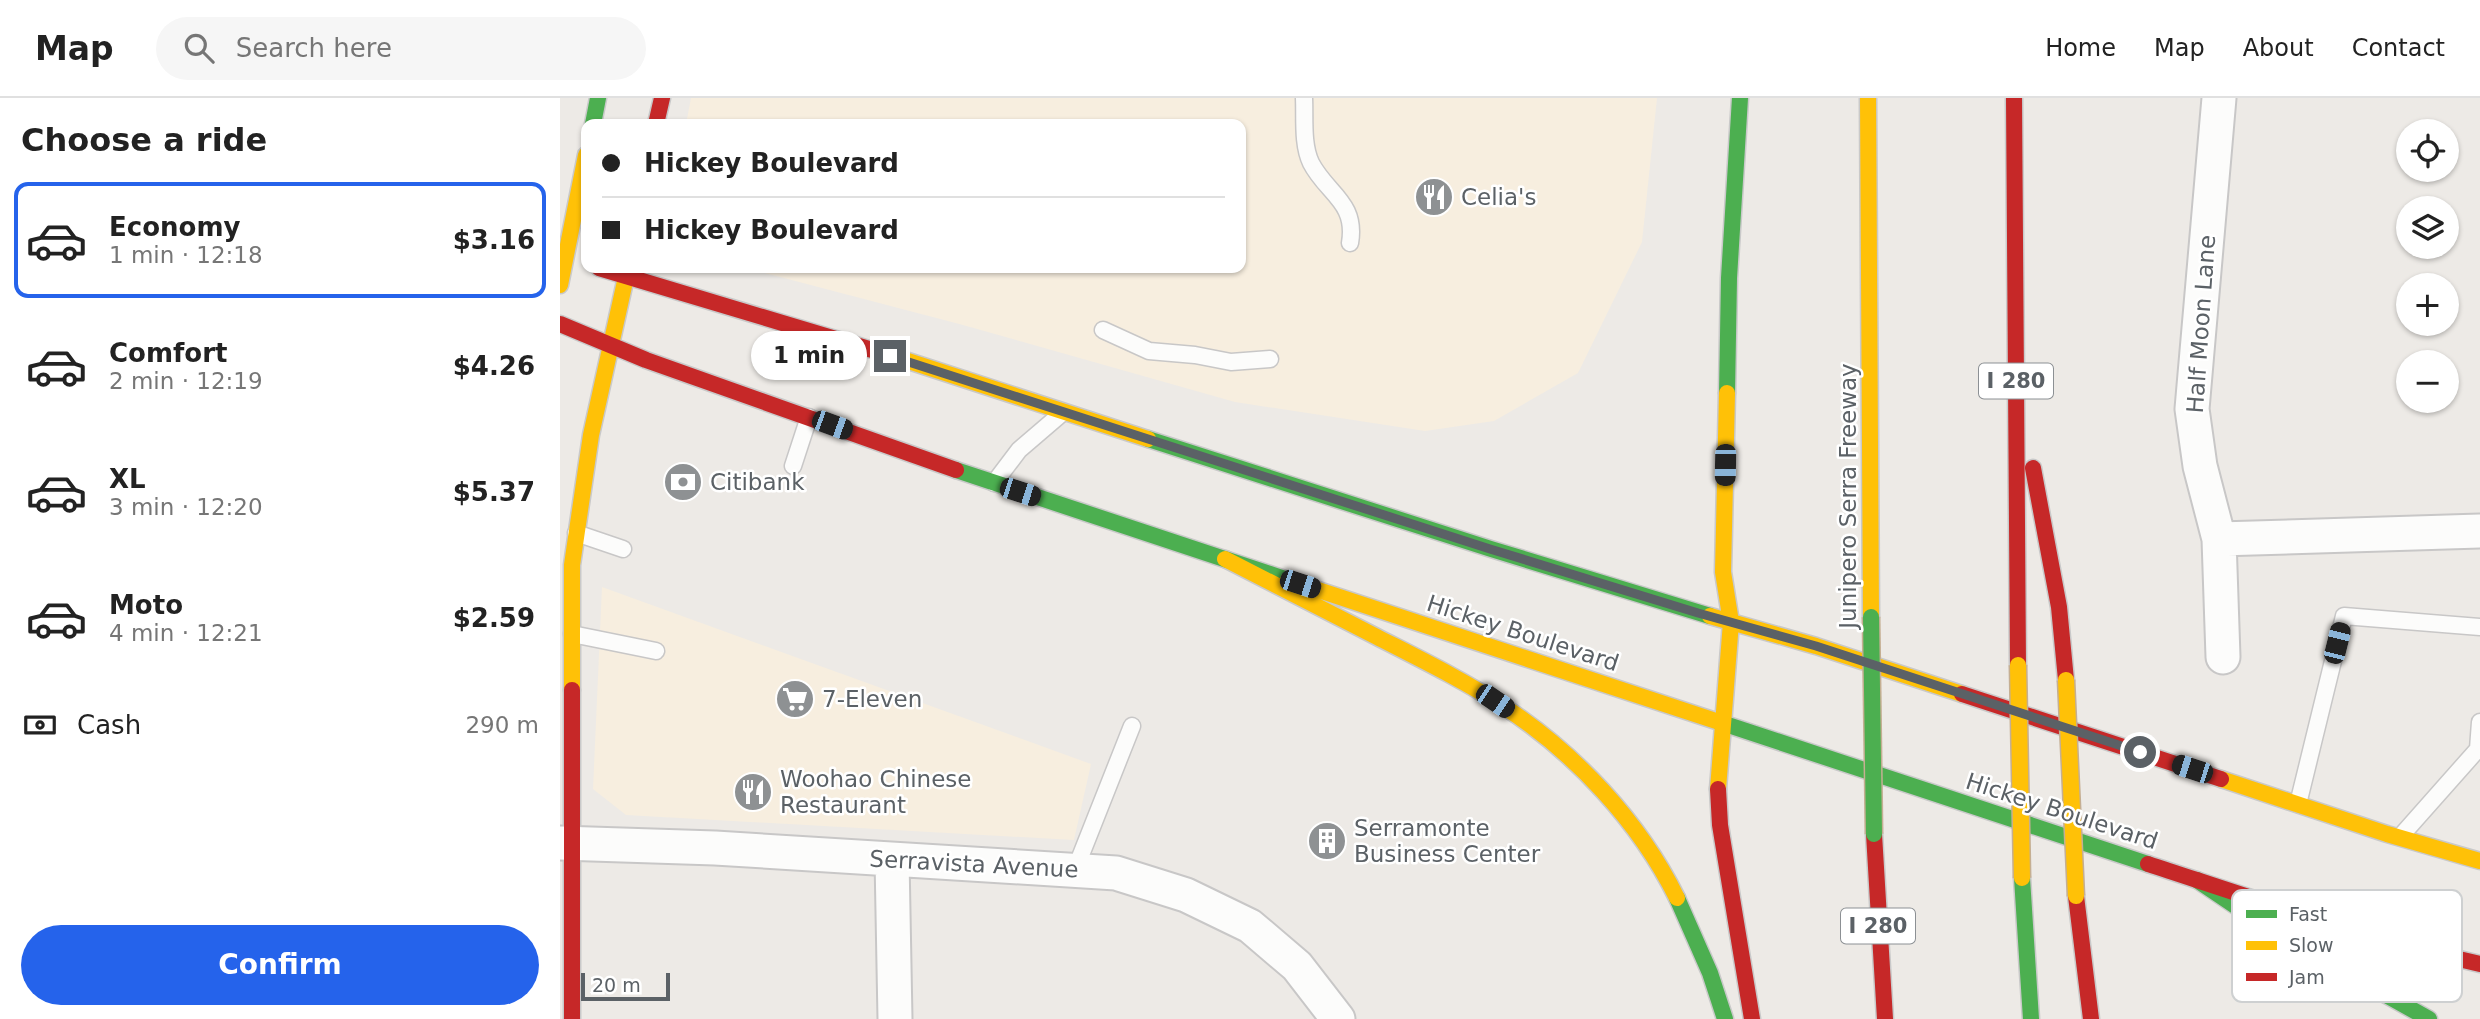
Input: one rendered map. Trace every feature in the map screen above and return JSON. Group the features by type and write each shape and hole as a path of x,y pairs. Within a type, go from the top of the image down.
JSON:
{"main road":[{"path":"594,119 598,98"},
{"path":"657,119 662,98"},
{"path":"1740,98 1729,278 1723,572 1731,622 1718,809 1752,1019"},
{"name":"Junipero Serra Freeway","path":"1868,98 1874,834 1885,1019"},
{"name":"I 280","path":"2014,98 2018,665 2022,878 2031,1019"},
{"path":"560,285 581,183"},
{"path":"572,1019 566,844 572,565 591,435 628,273"},
{"path":"634,273 1490,549 1816,646 2400,838 2480,861"},
{"name":"Hickey Boulevard","path":"560,324 611,346 994,483 2232,891"},
{"path":"2016,383 2048,536 2059,607 2066,680 2076,896 2091,1019"},
{"path":"1225,559 1471,687 1517,716 1575,764 1626,817 1675,891 1703,950 1725,1019"},
{"path":"2197,880 2232,903"},
{"name":"Hickey Boulevard","path":"2462,959 2480,964"},
{"path":"2399,1002 2429,1019"}],"street":[{"name":"Half Moon Lane","path":"2219,98 2192,409 2200,466 2219,539 2223,657"},
{"path":"2219,539 2480,531"},
{"name":"Serravista Avenue","path":"566,844 715,848 1116,873 1185,894 1250,926 1297,966 1338,1019"},
{"path":"892,859 894,1019"}],"lane":[{"path":"1304,98 1310,161 1346,207 1352,230 1350,243"},
{"path":"1103,330 1149,351 1195,355 1231,362 1269,359"},
{"path":"994,483 1019,450 1063,412"},
{"path":"793,466 809,417"},
{"path":"576,533 623,549"},
{"path":"2298,804 2344,616 2480,627"},
{"path":"572,634 656,651"},
{"path":"2400,838 2479,749 2480,722"},
{"path":"1075,870 1132,726"}],"shaded area":[{"path":"691,98 1657,98 1642,242 1578,373 1494,421 1425,431 1235,402 963,325 765,273 1246,273 1246,119 687,119"},
{"path":"602,587 1091,764 1074,840 626,815 593,789"}],"traffic: fast":[{"path":"594,119 598,98"},
{"path":"1727,393 1729,278 1740,98"},
{"path":"1148,439 1710,616"},
{"path":"956,470 1288,580"},
{"path":"1871,617 1874,834"},
{"path":"1719,722 2148,864"},
{"path":"2022,878 2031,1019"},
{"path":"2197,880 2232,904"},
{"path":"1677,898 1710,973 1725,1019"},
{"path":"2399,1002 2429,1019"}],"traffic: slow":[{"path":"1868,98 1871,617"},
{"path":"560,285 581,180"},
{"path":"572,690 572,565 591,435 627,273"},
{"path":"899,358 1148,439"},
{"path":"1718,789 1731,622 1723,572 1727,393"},
{"path":"1225,559 1457,679 1530,725 1580,767 1603,791 1644,842 1677,898"},
{"path":"1288,580 1719,722"},
{"path":"1710,616 1816,646 1962,694"},
{"path":"2018,665 2022,878"},
{"path":"2066,680 2076,896"},
{"path":"2221,779 2387,834 2480,861"}],"traffic: jam":[{"path":"657,119 662,98"},
{"path":"2014,98 2018,665"},
{"path":"616,273 899,358"},
{"path":"560,324 646,360 956,470"},
{"path":"2033,468 2059,607 2066,680"},
{"path":"572,690 572,1019"},
{"path":"1962,694 2221,779"},
{"path":"1718,789 1720,825 1752,1019"},
{"path":"1874,834 1885,1019"},
{"path":"2148,864 2232,892"},
{"path":"2076,896 2091,1019"},
{"path":"2462,960 2480,964"}],"place":[{"name":"Celia's","path":"1434,197"},
{"name":"Citibank","path":"683,482"},
{"name":"7-Eleven","path":"795,699"},
{"name":"Woohao Chinese Restaurant","path":"753,792"},
{"name":"Serramonte Business Center","path":"1327,841"}],"route":[{"path":"890,356 1490,549 1698,613 1772,632 2140,752"}]}
